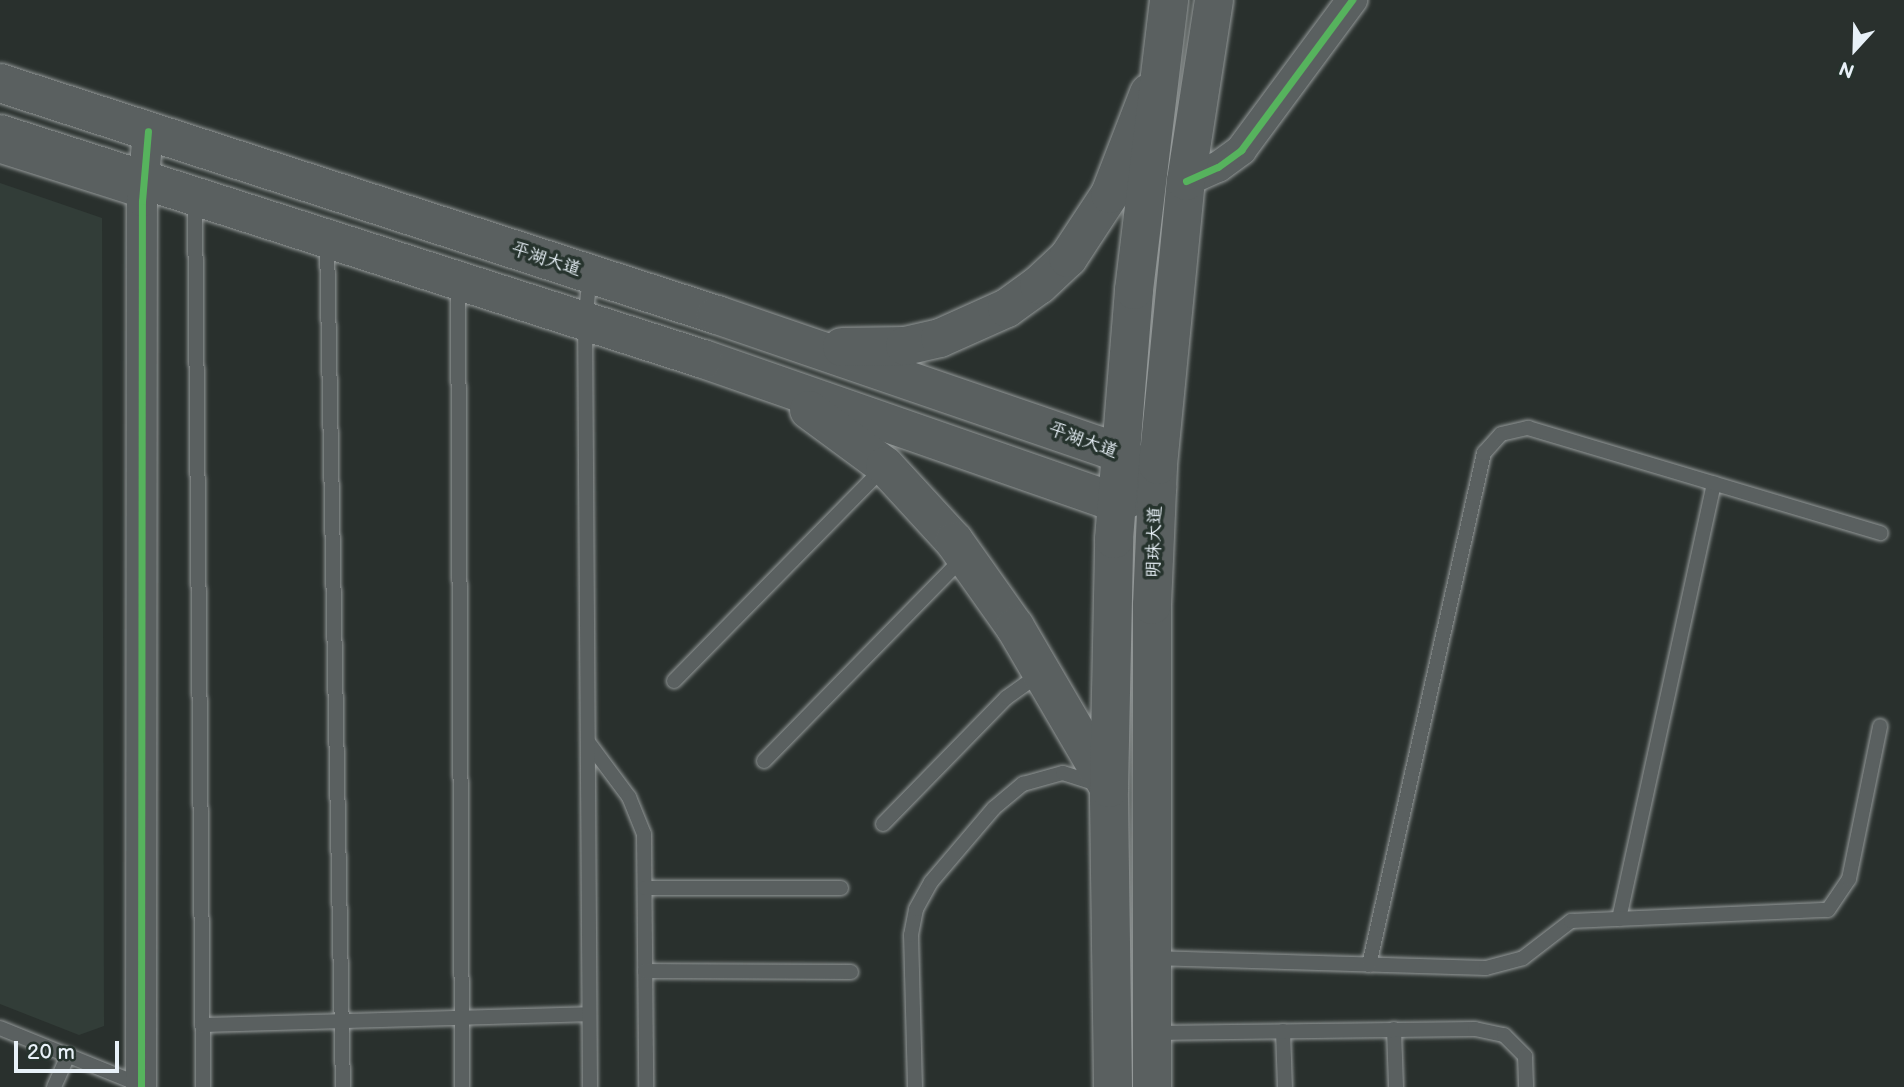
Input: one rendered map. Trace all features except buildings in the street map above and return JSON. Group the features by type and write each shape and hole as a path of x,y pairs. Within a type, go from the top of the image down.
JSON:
{"main road":[{"name":"明珠大道","path":"1152,1087 1132,1034 1109,788 1117,503 1134,290 1170,0"},
{"name":"明珠大道","path":"1113,1087 1132,1034 1151,958 1157,487 1186,181 1214,0"},
{"path":"718,316 828,346 868,348 940,338 1007,308 1068,258 1110,194 1140,120 1163,40"},
{"name":"平湖大道","path":"0,83 718,316 1121,453 1157,487"},
{"path":"0,134 142,191 195,197 585,321 703,359 1117,503 1157,487"},
{"path":"703,359 799,403 885,466 965,556 1042,672 1109,788"}],"street":[{"path":"1186,181 1218,167 1241,150 1352,0"},
{"path":"141,1086 142,191 148,131"}],"lane":[{"path":"0,156 142,191"},
{"path":"195,197 203,1087"},
{"path":"327,239 342,1087"},
{"path":"590,274 585,321 590,1087"},
{"path":"458,281 462,1087"},
{"path":"1369,965 1484,453 1501,434 1528,428 1881,533"},
{"path":"674,681 885,466"},
{"path":"1619,919 1714,483"},
{"path":"764,761 965,556"},
{"path":"883,824 1006,698 1042,672"},
{"path":"1151,958 1486,968 1523,958 1571,921 1828,909 1849,879 1880,726"},
{"path":"588,742 629,797 644,834 646,1087"},
{"path":"915,1087 912,935 916,909 931,882 994,808 1023,783 1063,773 1109,788"},
{"path":"645,888 841,888"},
{"path":"645,971 851,972"},
{"path":"202,1025 589,1014"},
{"path":"0,1028 141,1086"},
{"path":"1394,1029 1396,1087"},
{"path":"1132,1034 1475,1029 1504,1035 1525,1056 1526,1087"},
{"path":"1283,1031 1285,1087"},
{"path":"54,1087 68,1055"}],"shaded area":[{"path":"0,183 102,218 104,1026 79,1035 0,1004"}],"cycle path":[{"path":"1186,181 1218,167 1241,150 1352,0"},
{"path":"141,1087 142,201 148,131"}]}
